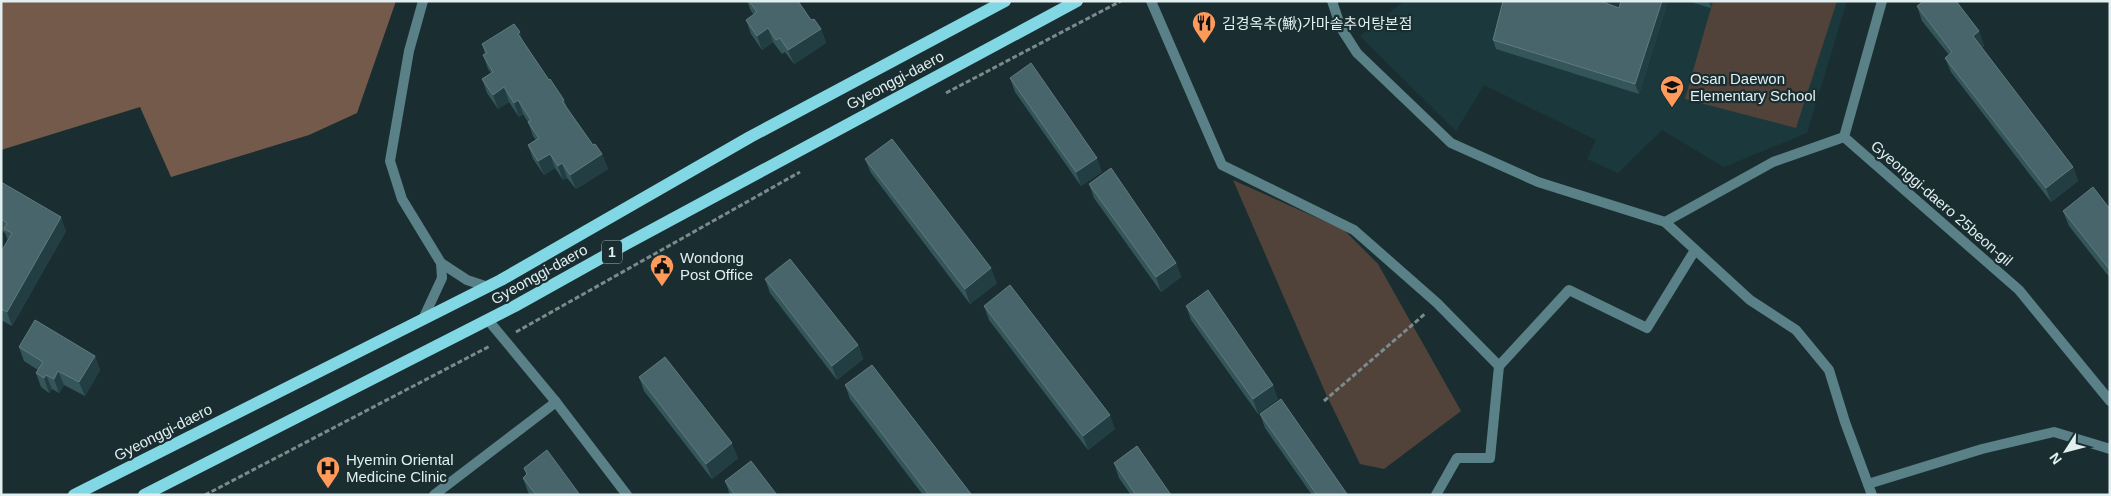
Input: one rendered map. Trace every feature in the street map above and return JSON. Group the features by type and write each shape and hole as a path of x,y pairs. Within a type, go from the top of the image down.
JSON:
{"main road":[{"name":"Gyeonggi-daero","path":"74,495 488,287 750,137 1005,1"},
{"name":"Gyeonggi-daero","path":"144,495 488,320 1076,1"}],"street":[{"path":"423,1 409,51 390,161 402,198 441,263 467,280 488,287"},
{"path":"1151,1 1222,165 1354,230 1437,303 1499,366"},
{"path":"1332,1 1341,28 1357,54 1451,143 1538,182 1665,222 1750,300 1796,330 1829,370 1845,422 1872,495"},
{"path":"1665,222 1773,162 1844,137 1882,1"},
{"name":"Gyeonggi-daero 25beon-gil","path":"1844,137 2019,290 2110,401"},
{"path":"1436,495 1457,458 1490,458 1499,366 1569,290 1647,328 1695,250"},
{"path":"424,319 442,278 441,263"},
{"path":"488,320 556,402 627,495"},
{"path":"434,495 556,402"},
{"path":"1868,484 1982,449 2054,432 2110,449"}],"path":[{"path":"938,98 1121,1"},
{"path":"205,495 504,338 807,168"},
{"path":"1324,401 1437,303"}],"shaded area":[{"path":"1,1 396,1 357,113 309,135 171,177 140,107 1,150"},
{"name":"Osan Daewon Elementary School","path":"1404,1 1847,1 1807,133 1724,167 1662,130 1618,173 1587,159 1596,140 1484,85 1456,131 1360,36"},
{"path":"1713,1 1837,1 1796,128 1685,99"},
{"path":"1233,180 1344,230 1378,264 1461,411 1384,469 1360,464 1326,394"}],"building":[{"path":"749,1 798,1 811,20 814,19 821,29 788,50 780,38 776,40 768,28 757,36 746,20 757,12"},
{"path":"1503,1 1600,1 1619,8 1621,1 1662,1 1635,84 1493,40"},
{"path":"1924,1 1956,1 1979,31 1973,36 2073,167 2046,188 1945,58 1952,52 1917,6"},
{"path":"514,24 520,32 518,34 564,100 562,101 593,145 595,144 602,154 570,175 562,163 558,166 550,154 538,161 528,145 539,138 528,122 531,120 518,100 514,103 504,87 493,95 482,79 493,72 483,55 487,53 482,44"},
{"path":"1031,63 1097,158 1076,172 1010,78"},
{"path":"892,139 991,268 965,289 865,159"},
{"path":"1111,168 1176,263 1156,277 1089,184"},
{"path":"1,182 61,217 7,312 1,309 1,252 12,233 4,229 7,223 1,219"},
{"path":"2093,187 2110,209 2110,270 2063,211"},
{"path":"790,259 858,345 832,366 765,279"},
{"path":"1010,285 1110,415 1083,436 984,306"},
{"path":"1208,290 1273,385 1253,399 1186,306"},
{"path":"35,320 95,356 79,382 58,371 54,379 46,375 44,378 36,373 43,362 19,347"},
{"path":"665,357 732,443 706,464 639,377"},
{"path":"872,365 970,495 929,495 845,385"},
{"path":"1281,399 1347,494 1317,495 1260,414"},
{"path":"1137,446 1171,495 1136,495 1114,463"},
{"path":"547,450 580,495 536,495 523,478 527,474 524,468"},
{"path":"751,461 777,495 735,495 725,481"}],"place":[{"name":"김경옥추(鰍)가마솥추어탕본점","path":"1204,44"},
{"name":"Osan Daewon Elementary School","path":"1672,108"},
{"name":"Wondong Post Office","path":"662,287"},
{"name":"Hyemin Oriental Medicine Clinic","path":"328,489"}]}
